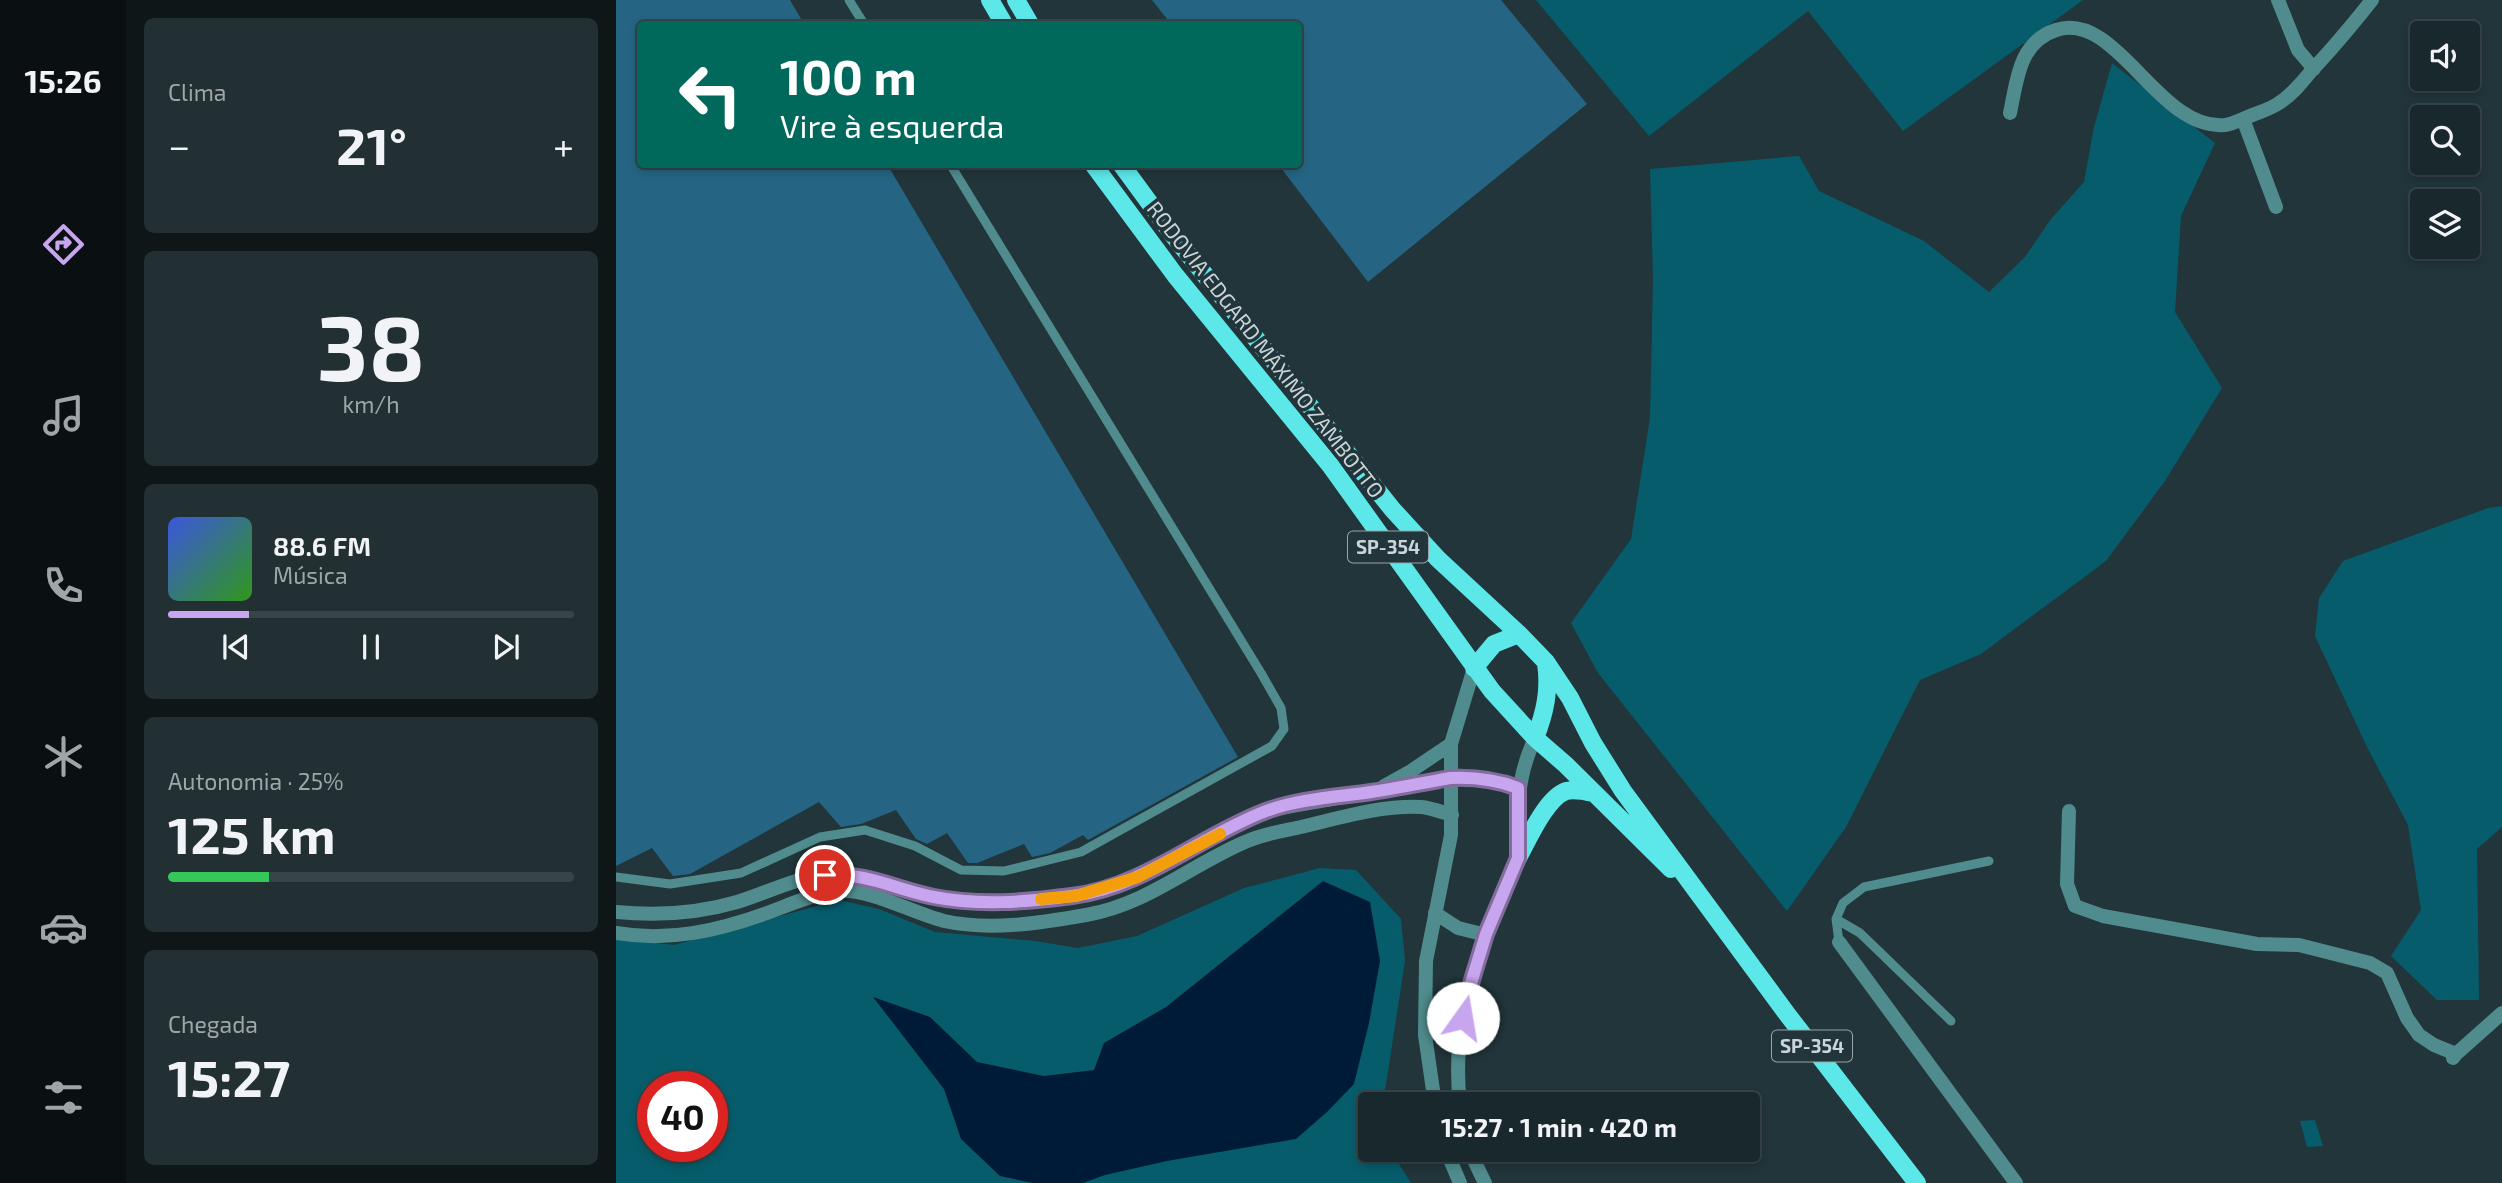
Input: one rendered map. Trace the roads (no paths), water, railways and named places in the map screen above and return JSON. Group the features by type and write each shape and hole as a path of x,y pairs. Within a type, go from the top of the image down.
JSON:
{"main road":[{"path":"990,0 1002,21"},
{"path":"1016,0 1028,21"},
{"name":"RODOVIA EDGARD MÁXIMO ZAMBOTTO","path":"1096,168 1175,275 1330,465 1492,691 1535,738 1566,765 1708,907"},
{"name":"RODOVIA EDGARD MÁXIMO ZAMBOTTO","path":"1124,168 1173,235 1393,510 1438,559 1546,662 1570,698 1608,769 1708,907 1917,1183"},
{"path":"1475,668 1494,644 1519,634"},
{"path":"1535,738 1547,697 1546,662"},
{"path":"1518,858 1540,819 1557,796 1575,790 1593,793"}],"street":[{"path":"2278,0 2298,50 2314,69"},
{"path":"2010,113 2021,63 2029,47 2048,32 2063,27 2084,28 2116,50 2182,113 2202,123 2226,125 2279,103 2342,39 2372,0"},
{"path":"2243,119 2276,207"},
{"path":"1433,1092 1425,1035 1426,961 1449,848 1451,744 1475,668"},
{"path":"1460,1092 1458,1055 1463,1018 1486,934 1518,858 1518,788 1525,760 1535,738"},
{"path":"1370,792 1411,771 1451,744"},
{"path":"616,912 655,916 692,912 737,902 797,881 825,875 849,874 876,879 931,897 960,901 995,903 1076,896 1138,877 1269,810 1450,778 1486,778 1518,788"},
{"path":"616,933 662,937 693,934 721,928 809,898 840,891 858,892 923,915 965,925 1035,922 1089,915 1150,894 1244,842 1355,814 1419,807 1451,815"},
{"path":"2069,811 2067,884 2075,906 2103,916 2257,944 2299,945 2370,963 2387,973 2407,1017 2419,1035 2455,1056 2502,1013"},
{"path":"1435,914 1458,928 1486,934"},
{"path":"1839,942 2016,1183"},
{"path":"1451,1162 1461,1183"},
{"path":"1475,1162 1485,1183"}],"lane":[{"path":"849,0 862,21"},
{"path":"616,877 670,884 741,873 820,837 865,830 915,846 961,870 1004,871 1081,852 1272,746 1284,729 1281,708 1262,673 952,168"},
{"path":"1839,942 1836,919 1843,903 1864,887 1989,861"},
{"path":"1836,919 1860,933 1951,1021"}]}
